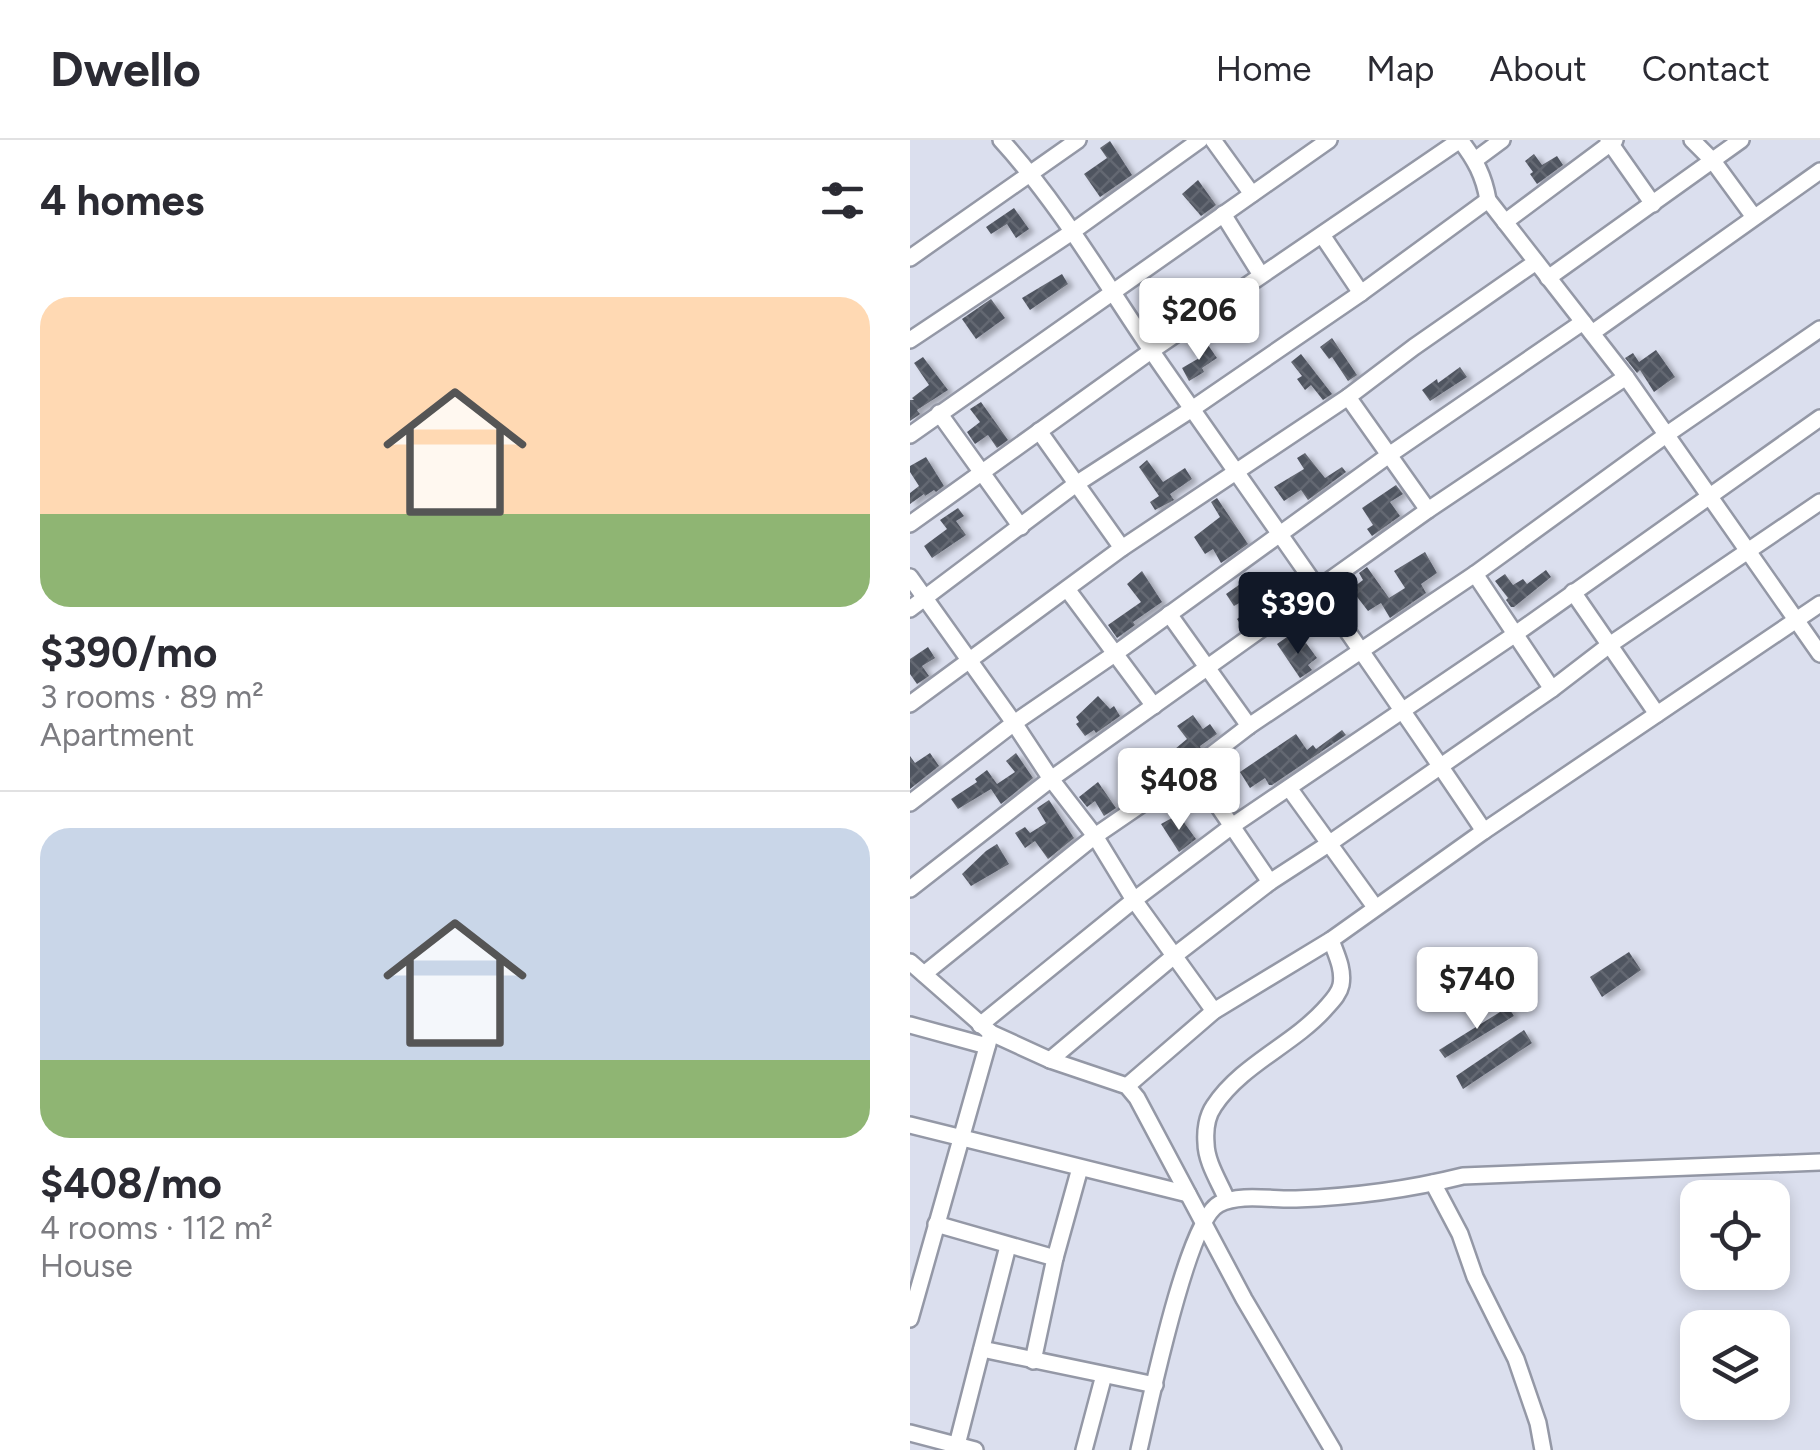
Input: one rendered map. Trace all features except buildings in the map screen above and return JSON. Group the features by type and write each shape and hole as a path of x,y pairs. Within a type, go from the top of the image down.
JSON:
{"street":[{"path":"1001,140 1031,172 1484,831"},
{"path":"910,258 1078,140"},
{"path":"910,340 1072,232 1200,140"},
{"path":"1212,140 1252,194"},
{"path":"910,435 1329,140"},
{"path":"910,524 1260,275 1460,140 1485,180 1488,200 1626,377 1820,654"},
{"path":"1475,160 1502,140"},
{"path":"1692,140 1754,216"},
{"path":"1548,278 1741,140"},
{"path":"1505,222 1611,141 1653,204"},
{"path":"910,803 1014,723 1389,455 1588,328 1820,171"},
{"path":"910,609 1076,484 1361,293 1488,200"},
{"path":"1223,214 1260,275"},
{"path":"1322,234 1361,293"},
{"path":"910,704 1122,548 1348,398 1536,262"},
{"path":"924,974 1095,836 1249,726 1476,574 1666,435 1820,330"},
{"path":"910,889 1051,778 1428,510 1626,377"},
{"path":"1348,398 1428,510"},
{"path":"939,414 1021,527"},
{"path":"910,1319 986,1035 1134,900 1232,826 1514,635 1820,418"},
{"path":"1039,432 1122,548"},
{"path":"1050,1060 1270,882 1820,502"},
{"path":"1476,574 1552,689"},
{"path":"910,577 1214,1011"},
{"path":"1067,590 1154,706"},
{"path":"1573,592 1657,714"},
{"path":"1127,1086 1214,1011 1331,940 1484,831 1820,604"},
{"path":"1169,614 1249,726"},
{"path":"1192,768 1270,882"},
{"path":"1289,788 1375,908"},
{"path":"1227,1200 1208,1156 1210,1114 1240,1078 1315,1020 1338,994 1341,970 1331,940"},
{"path":"910,962 986,1035"},
{"path":"910,1025 986,1035 1127,1086 1244,1299 1333,1450"},
{"path":"910,1125 1188,1194"},
{"path":"1139,1450 1194,1243 1210,1210 1227,1200 1298,1199 1464,1176 1820,1162"},
{"path":"1033,1362 1080,1168"},
{"path":"1433,1183 1516,1359 1538,1423 1542,1450"},
{"path":"936,1224 1056,1258"},
{"path":"956,1446 1008,1246"},
{"path":"982,1349 1155,1385"},
{"path":"1084,1450 1104,1375"},
{"path":"910,1433 931,1445 975,1450"}]}
